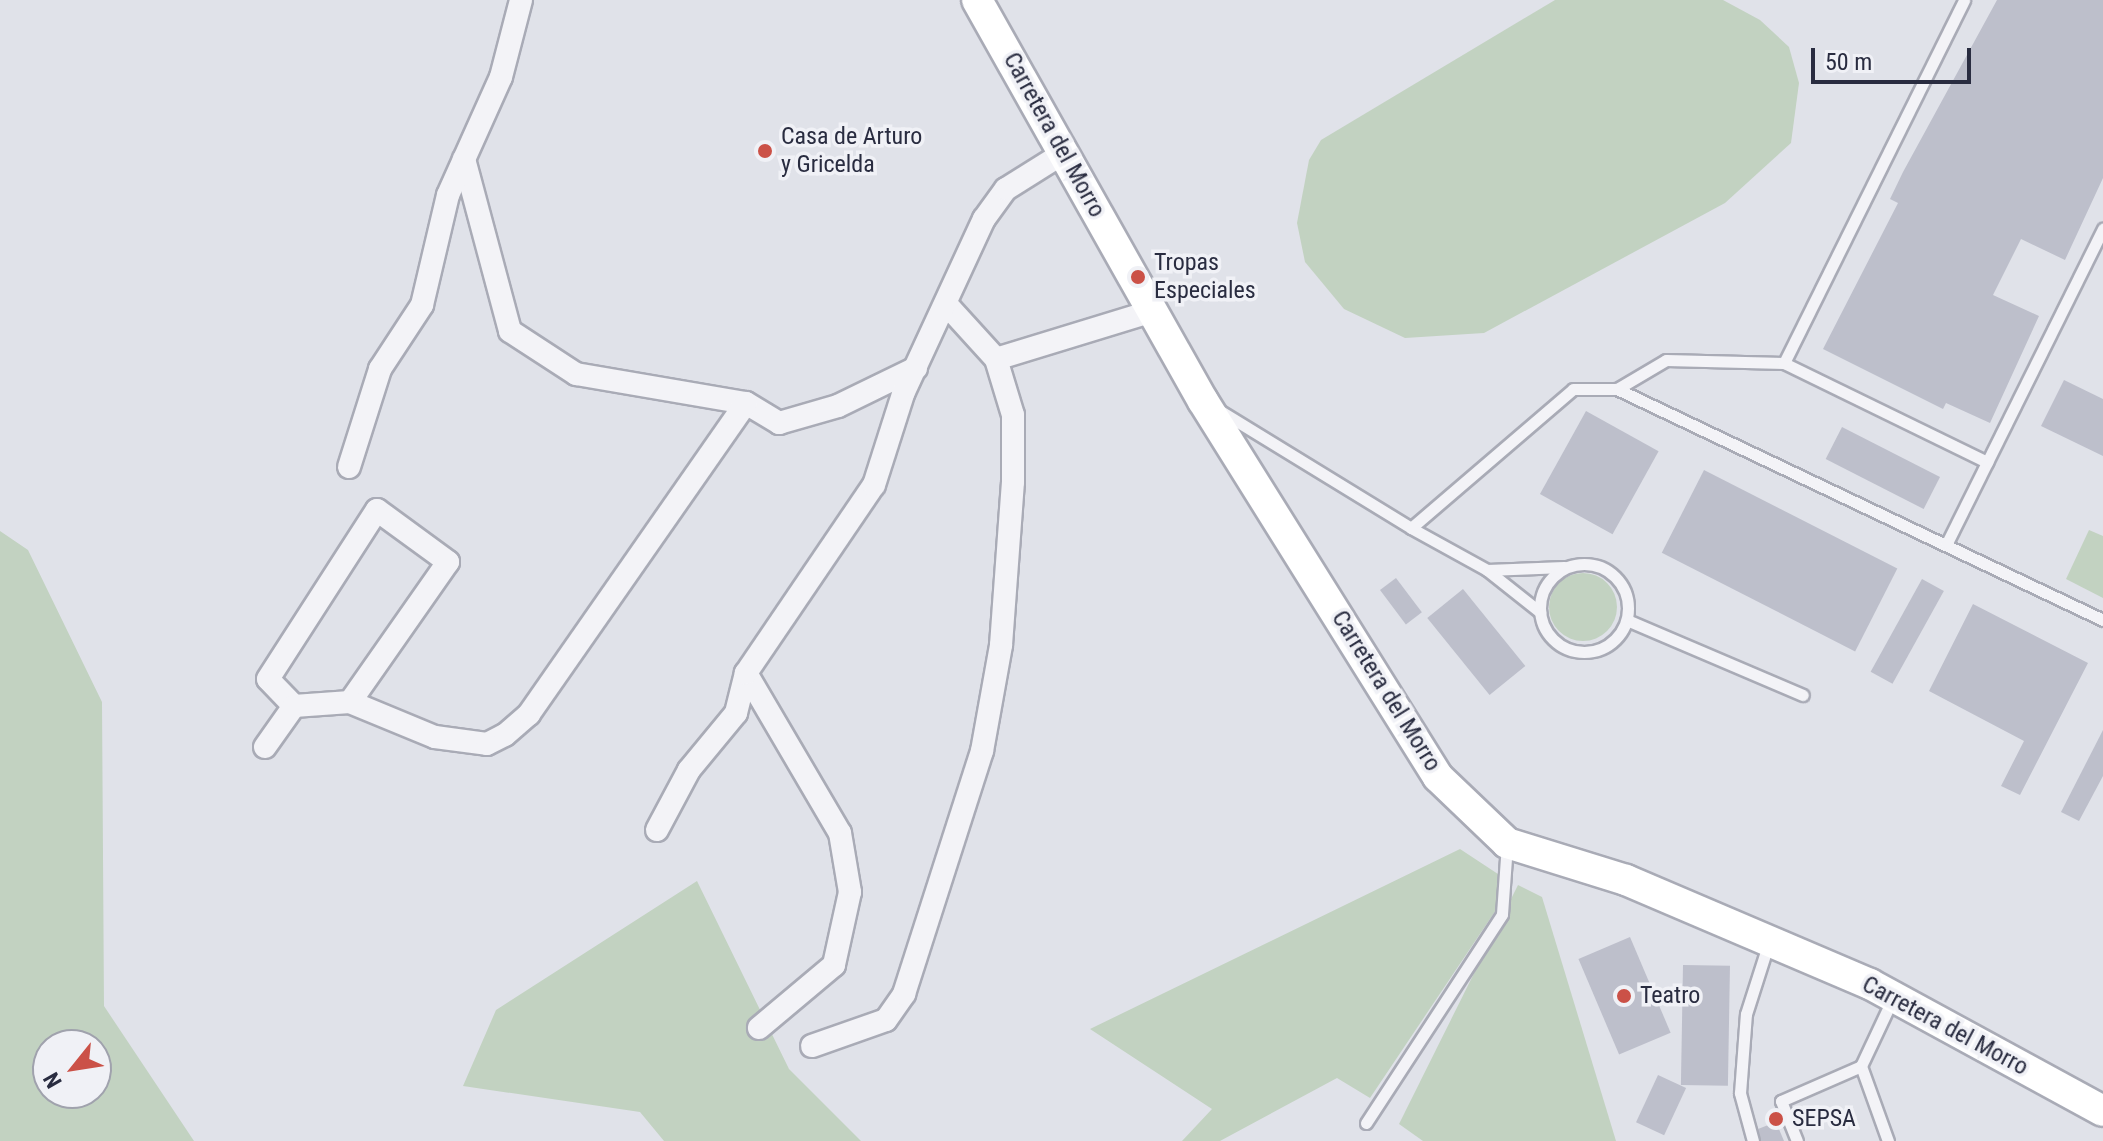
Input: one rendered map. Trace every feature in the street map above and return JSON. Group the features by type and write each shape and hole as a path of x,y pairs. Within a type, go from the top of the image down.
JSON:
{"main road":[{"name":"Carretera del Morro","path":"977,0 1203,401 1438,777 1507,843 1626,880 1894,996 2103,1111"}],"street":[{"path":"349,467 380,369 422,305 427,263 464,159 501,77 521,0"},
{"path":"657,830 689,770 736,713 746,673 874,485 916,368 984,219 1006,189 1065,152"},
{"path":"464,159 510,331 576,374 746,403 779,423 838,406 916,368"},
{"path":"812,1046 886,1020 904,994 982,751 1001,645 1013,482 1013,415 996,359 946,304"},
{"path":"996,359 1153,311"},
{"path":"294,706 350,702 435,737 487,744 505,735 529,714 746,403"},
{"path":"294,706 268,679 377,510 448,562 350,702"},
{"path":"746,673 840,833 850,892 834,965 759,1028"},
{"path":"265,747 294,706"}],"lane":[{"path":"1784,363 1964,0"},
{"path":"1947,543 2103,229"},
{"path":"1617,389 1666,360 1784,363 1987,462"},
{"path":"1411,528 1573,389 1617,389 1947,543 2103,620"},
{"path":"1203,401 1411,528 1487,570 1540,612 1553,640 1580,653 1609,645 1627,620 1618,579 1594,564 1487,570"},
{"path":"1540,612 1545,585 1566,567"},
{"path":"1627,620 1803,695"},
{"path":"1366,1123 1502,914 1507,843"},
{"path":"1753,1141 1740,1093 1742,1061 1746,1014 1769,941"},
{"path":"1797,1141 1781,1101 1861,1066 1894,996"},
{"path":"1861,1066 1888,1141"}],"green space":[{"path":"1555,0 1723,0 1760,20 1789,47 1799,83 1791,143 1725,203 1484,333 1405,338 1344,309 1305,262 1297,223 1309,160 1321,140"},
{"path":"2089,530 2103,536 2103,598 2066,579"},
{"path":"0,531 28,550 102,702 104,1006 194,1141 0,1141"},
{"path":"1583,573 1607,583 1617,607 1607,631 1583,641 1559,631 1549,607 1559,583"},
{"path":"1460,849 1501,876 1496,910 1370,1098 1337,1078 1220,1141 1182,1141 1212,1109 1090,1029"},
{"path":"697,881 789,1069 861,1141 664,1141 640,1112 463,1086 496,1010"},
{"path":"1518,885 1542,897 1616,1141 1423,1141 1399,1124"}],"building":[{"path":"1997,0 2103,0 2103,178 2065,260 2021,239 1993,295 2039,316 1990,423 1946,403 1943,409 1823,349 1898,203 1890,199 1903,172"},
{"path":"2064,380 2103,399 2103,456 2041,426"},
{"path":"1586,411 1659,451 1613,534 1540,494"},
{"path":"1842,427 1940,477 1924,509 1826,459"},
{"path":"1704,470 1897,569 1855,651 1662,553"},
{"path":"1396,578 1422,612 1406,624 1380,590"},
{"path":"1922,579 1944,591 1892,684 1871,672"},
{"path":"1463,589 1525,666 1490,695 1427,618"},
{"path":"1973,604 2088,663 2020,795 2001,786 2024,741 1929,691"},
{"path":"2103,730 2103,776 2079,821 2061,812"},
{"name":"Teatro","path":"1630,937 1671,1033 1619,1055 1578,959"},
{"path":"1683,965 1730,966 1728,1086 1681,1085"},
{"path":"1658,1075 1686,1088 1664,1135 1636,1122"},
{"path":"1776,1122 1784,1141 1761,1141 1758,1129"}],"place":[{"name":"Casa de Arturo y Gricelda","path":"765,151"},
{"name":"Tropas Especiales","path":"1138,277"},
{"name":"Teatro","path":"1624,996"},
{"name":"SEPSA","path":"1776,1119"}]}
